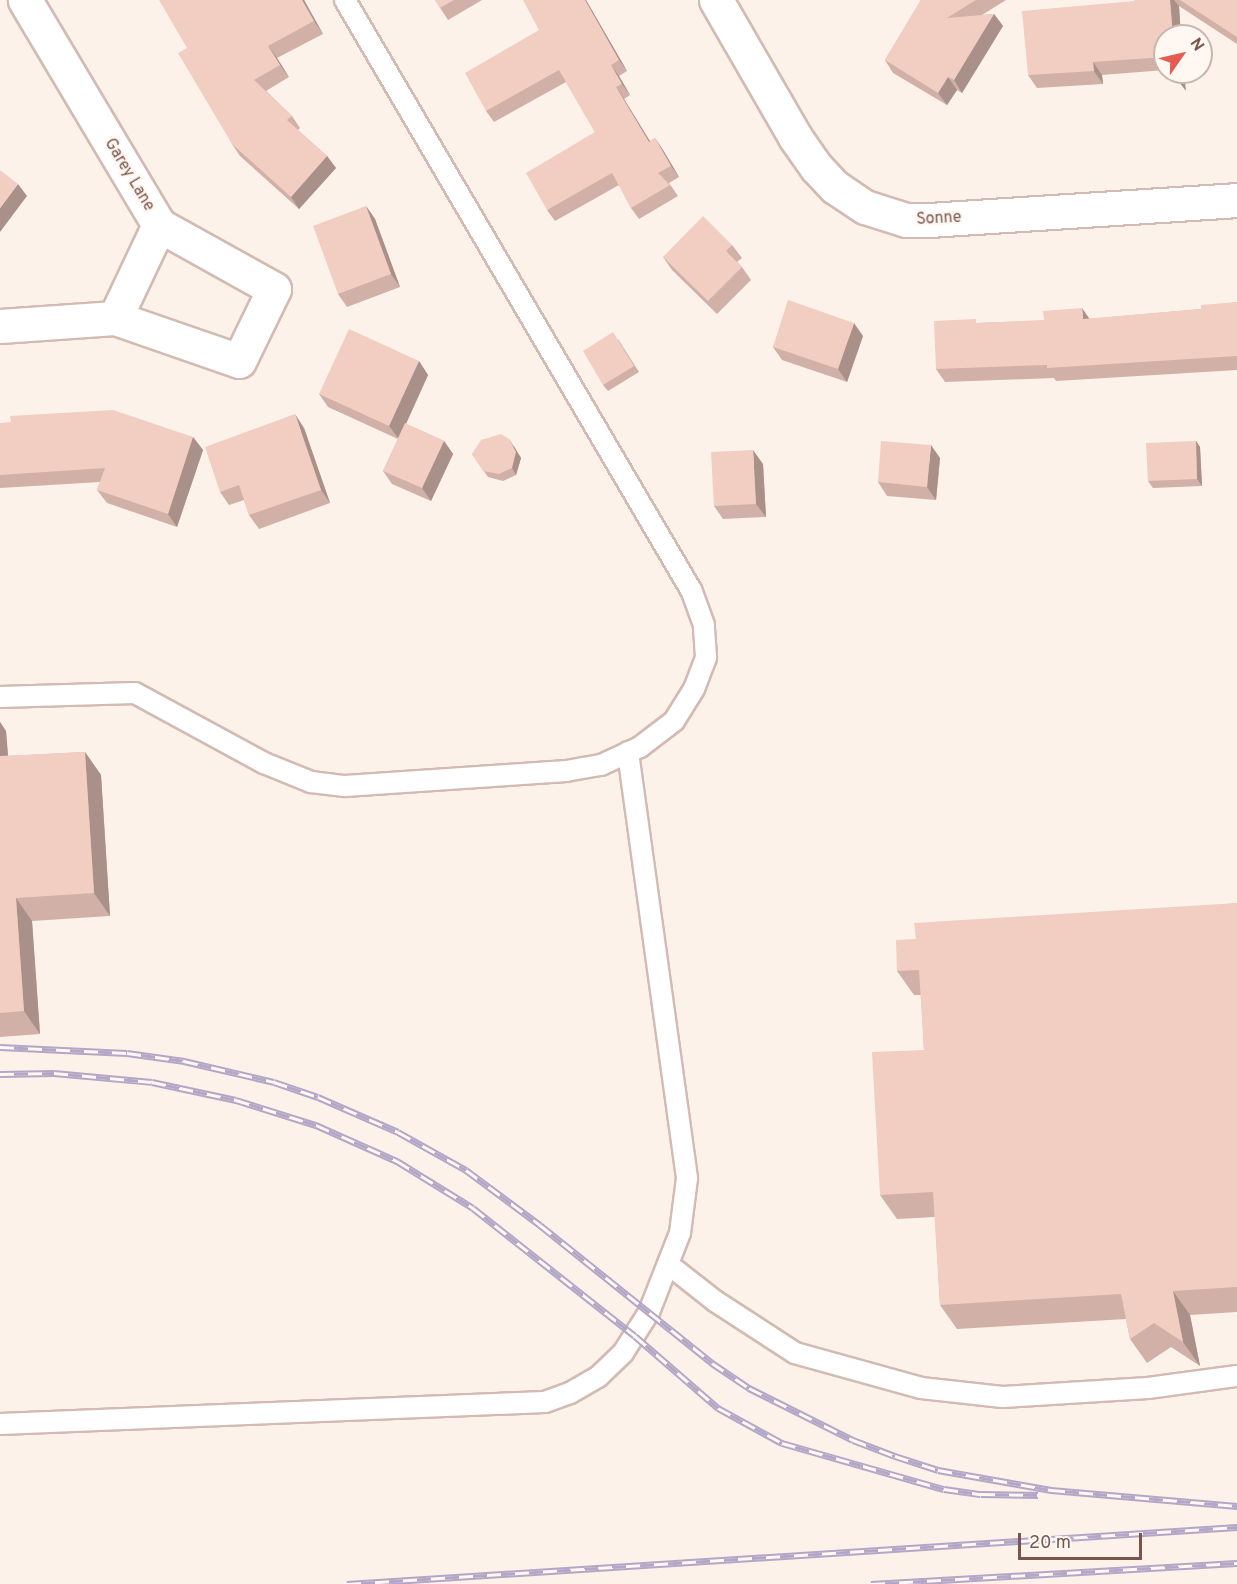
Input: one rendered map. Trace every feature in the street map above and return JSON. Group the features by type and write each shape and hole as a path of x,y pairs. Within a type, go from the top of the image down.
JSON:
{"street":[{"name":"Garey Lane","path":"25,0 159,225 115,318"},
{"name":"Sonne","path":"716,0 795,137 817,168 835,187 865,207 906,220 929,220 1237,200"},
{"path":"0,326 115,318 239,361 274,289 159,225"}],"lane":[{"path":"0,697 135,693 264,763 311,782 345,786 566,771 601,765 640,747 674,721 694,689 706,657 705,625 691,590 345,0"},
{"path":"0,1424 545,1402 570,1393 598,1377 623,1353 649,1312 680,1233 687,1178 628,752"},
{"path":"668,1264 715,1300 795,1353 921,1388 1003,1397 1148,1388 1237,1376"}],"building":[{"path":"159,0 302,0 314,21 268,46 280,65 254,80 292,116 287,120 327,156 291,197 232,144 178,53 187,48"},
{"path":"435,0 454,0 440,8"},
{"path":"523,0 585,0 619,60 611,65 622,84 616,87 649,142 655,138 671,166 658,173 670,185 631,208 612,173 547,210 526,173 595,132 559,70 486,111 465,73 539,30"},
{"path":"921,0 976,0 947,18 994,14 954,80 948,77 938,93 885,60"},
{"path":"1170,0 1172,24 1153,24 1153,58 1093,62 1094,71 1028,75 1022,11"},
{"path":"1180,0 1237,0 1237,37"},
{"path":"0,170 18,184 0,208"},
{"path":"366,206 391,274 338,294 313,226"},
{"path":"703,216 732,245 726,251 742,267 708,301 663,257"},
{"path":"788,300 854,323 838,369 773,347"},
{"path":"1237,302 1237,356 1047,368 1047,365 936,369 934,321 976,319 976,323 1044,320 1043,311 1082,308 1083,319 1201,309 1201,305"},
{"path":"349,329 419,361 389,426 319,394"},
{"path":"613,332 634,366 603,385 583,351"},
{"path":"113,410 193,437 168,514 97,490 105,468 0,475 0,423 11,422 10,416"},
{"path":"295,414 321,490 249,515 239,485 220,492 205,447"},
{"path":"405,423 444,441 422,488 383,471"},
{"path":"501,434 509,439 516,452 512,468 499,474 483,471 472,454 481,440"},
{"path":"881,441 931,445 927,487 878,482"},
{"path":"1196,441 1197,479 1148,481 1146,443"},
{"path":"753,450 756,504 714,506 711,452"},
{"path":"85,752 94,893 16,898 24,1011 0,1013 0,756"},
{"path":"1237,903 1237,1287 1173,1291 1183,1342 1154,1323 1130,1339 1121,1294 940,1305 933,1192 880,1195 872,1052 924,1050 919,970 897,971 896,940 916,939 914,923"}],"railway":[{"path":"0,1047 127,1053 184,1061 274,1082 318,1097 398,1132 466,1170 540,1225 712,1363 749,1388 853,1440 895,1456 938,1470 1051,1490 1237,1506"},
{"path":"0,1074 54,1073 152,1082 236,1100 316,1125 397,1161 473,1208 635,1336 718,1408 782,1443 944,1489 981,1494 1038,1495"},
{"path":"347,1584 1237,1527"},
{"path":"871,1584 1237,1563"}]}
